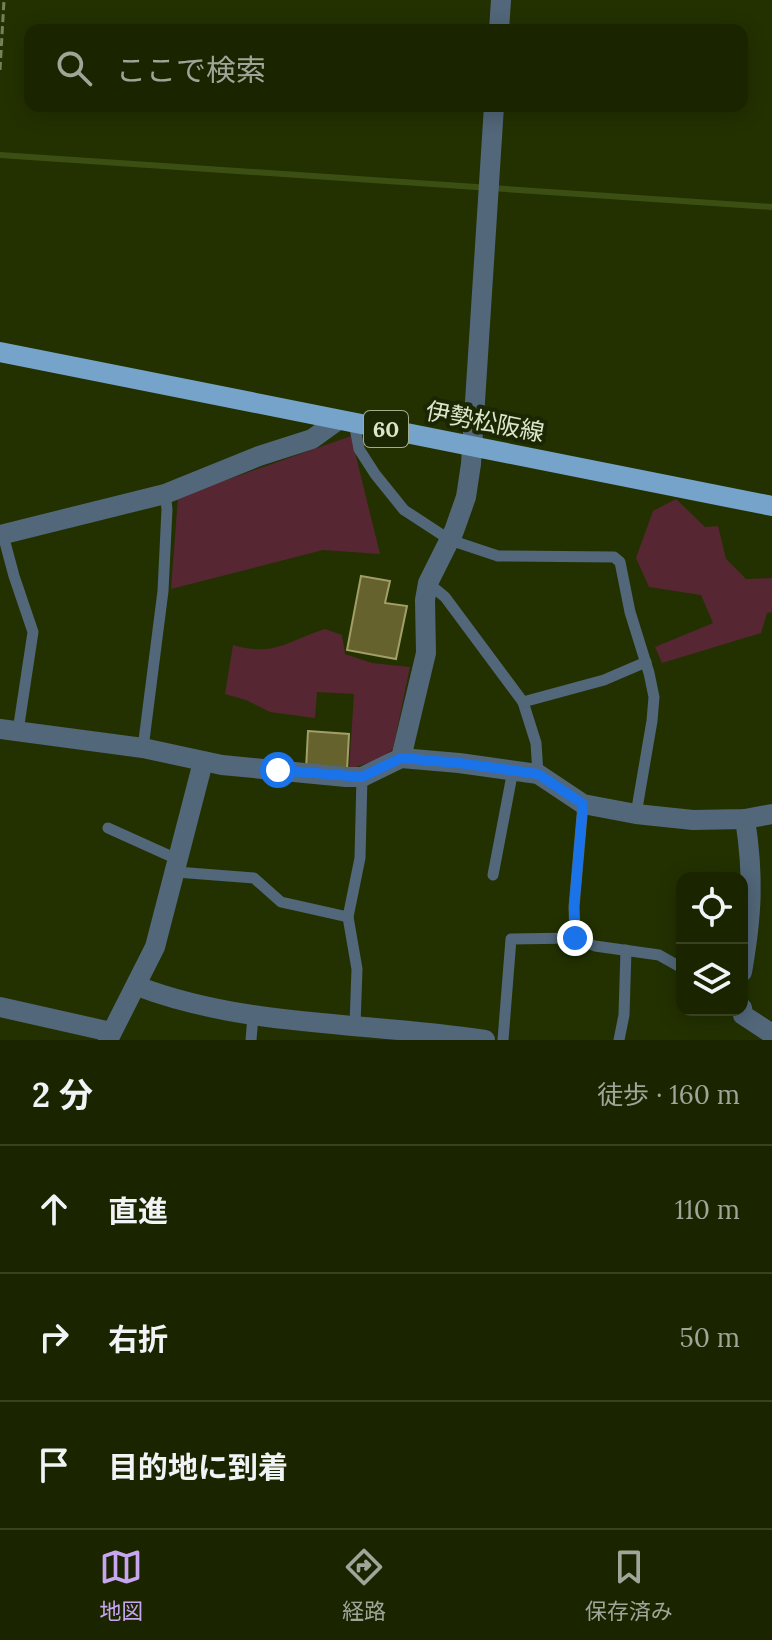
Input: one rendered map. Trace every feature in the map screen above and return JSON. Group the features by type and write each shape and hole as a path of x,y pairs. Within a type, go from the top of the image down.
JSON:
{"main road":[{"name":"伊勢松阪線","path":"0,352 772,506"}],"street":[{"path":"499,24 501,0"},
{"path":"401,758 426,653 425,600 428,583 450,540 466,497 494,112"},
{"path":"2,535 165,494 259,456 312,439 345,422"},
{"path":"9,730 143,748 203,762 254,769 362,777 401,758 513,770 538,774 583,804 636,814 693,820 745,819 772,814"},
{"path":"0,1007 109,1036 155,947 203,762"},
{"path":"745,819 752,908 746,944"},
{"path":"137,986 158,994 253,1016 349,1029 423,1030 485,1040"},
{"path":"745,1016 772,1034"}],"lane":[{"path":"345,422 375,474 404,510 450,540 498,556 614,557 620,562 630,612 654,697 636,814"},
{"path":"143,748 163,591 165,494"},
{"path":"2,535 33,632 9,730"},
{"path":"428,583 445,597 523,702 536,743 538,774"},
{"path":"523,702 604,680 646,662"},
{"path":"493,875 513,770"},
{"path":"349,1029 357,969 348,917 360,858 362,777"},
{"path":"575,938 574,907 583,804"},
{"path":"108,828 177,866 254,878 281,902 348,917"},
{"path":"503,1040 511,939 575,938 595,946 659,955 676,965"},
{"path":"619,1040 624,1015 626,950"},
{"path":"251,1040 253,1016"}],"path":[{"path":"0,70 4,0"}],"shaded area":[{"path":"351,436 380,554 323,550 171,589 178,497"},
{"path":"676,499 705,527 718,526 726,559 746,579 772,578 772,612 767,613 761,633 662,663 655,647 713,623 701,595 649,587 636,558 653,511"},
{"path":"325,629 342,635 345,654 372,663 410,667 393,749 380,759 349,769 354,694 317,692 315,718 270,712 225,694 233,645 271,648"}],"building":[{"path":"361,576 390,581 385,603 407,606 396,659 347,650"},
{"path":"308,731 349,734 347,770 306,769"}],"waterway":[{"path":"0,155 772,207"}],"route":[{"path":"278,770 362,777 401,758 538,774 583,804 574,907 575,938"}]}
